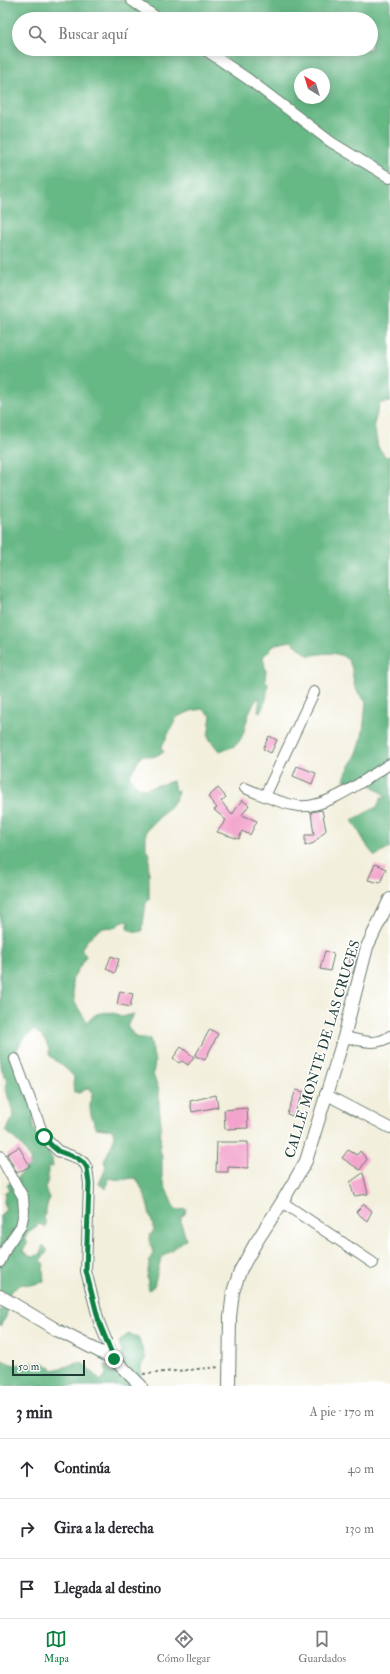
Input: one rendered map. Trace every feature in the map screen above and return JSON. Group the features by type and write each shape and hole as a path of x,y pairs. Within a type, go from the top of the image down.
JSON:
{"street":[{"path":"131,0 149,12"},
{"path":"214,56 248,79 330,142 390,178"},
{"path":"265,796 314,692"},
{"path":"245,788 298,806 315,805 340,794 390,764"},
{"name":"CALLE MONTE DE LAS CRUCES","path":"229,1386 230,1317 233,1292 240,1271 255,1244 306,1161 325,1094 344,1037 367,947 390,899"},
{"path":"344,1037 371,1043 379,1043 390,1036"},
{"path":"15,1059 44,1137 58,1151 77,1158 84,1163 87,1168 89,1184 86,1271 99,1322 114,1359"},
{"path":"325,1094 390,1128"},
{"path":"0,1156 23,1197 24,1212 20,1226 7,1246 0,1262"},
{"path":"282,1202 373,1263"},
{"path":"0,1296 57,1330 114,1359 141,1386"}],"path":[{"path":"131,1375 229,1366"}],"green space":[{"path":"0,0 390,0 390,402 380,403 374,424 378,447 386,457 390,456 390,848 375,856 369,849 352,820 377,807 381,798 386,798 368,783 344,780 361,742 366,702 355,687 351,666 344,657 339,655 327,653 309,656 291,641 276,644 263,657 266,671 265,681 268,684 266,700 260,713 258,711 260,697 251,709 241,739 237,744 219,751 208,737 211,715 202,709 191,711 177,717 161,748 164,752 153,757 142,755 129,776 137,786 145,789 173,781 175,791 178,791 175,801 146,831 146,850 150,855 148,870 149,900 146,903 142,931 137,932 127,929 129,922 123,921 114,928 103,928 98,930 81,949 86,956 72,980 75,1003 87,1022 100,1013 113,1013 122,1017 134,1014 127,1025 135,1037 150,1039 155,1062 153,1074 159,1090 162,1179 174,1208 179,1210 186,1209 185,1214 181,1217 181,1223 186,1239 161,1258 154,1286 149,1290 147,1277 150,1259 153,1253 149,1237 154,1230 145,1196 137,1179 132,1178 121,1180 108,1178 106,1189 99,1184 106,1167 104,1161 114,1140 113,1130 96,1128 90,1111 90,1102 93,1093 90,1091 90,1087 79,1093 74,1092 74,1077 49,1055 48,1047 45,1041 34,1030 22,1040 17,1050 20,1058 18,1059 34,1108 33,1128 37,1133 40,1142 47,1146 52,1159 53,1167 48,1166 48,1179 45,1189 49,1198 44,1218 46,1223 45,1227 40,1224 28,1232 25,1239 28,1242 23,1251 31,1256 40,1255 43,1245 47,1249 47,1252 41,1260 44,1263 44,1282 30,1285 22,1284 11,1291 7,1299 0,1299 0,1216 6,1209 4,1202 5,1192 10,1189 7,1185 15,1180 31,1162 24,1149 6,1131 14,1115 5,1088 7,1080 0,1066"},
{"path":"8,1307 6,1317 0,1326 0,1310"},
{"path":"129,1333 139,1339 146,1360 141,1366 140,1386 0,1386 0,1359 17,1365 43,1362 53,1370 82,1362 101,1381 106,1374 105,1364 108,1365 110,1374 120,1363 119,1358 122,1353 119,1342"}],"building":[{"path":"269,736 277,740 271,753 263,749"},
{"path":"297,766 316,773 312,784 293,776"},
{"path":"218,788 226,797 221,801 232,815 242,800 249,805 242,815 257,821 250,835 242,831 239,839 217,832 226,820 214,810 217,808 208,797"},
{"path":"322,810 326,830 314,843 305,846 305,835 314,835 311,812"},
{"path":"375,864 386,869 380,883 368,880"},
{"path":"325,951 334,954 330,971 320,969"},
{"path":"111,956 119,959 115,973 106,969"},
{"path":"350,957 357,958 353,973 348,972"},
{"path":"120,991 133,994 130,1007 117,1004"},
{"path":"210,1029 218,1034 205,1060 195,1056"},
{"path":"181,1047 194,1057 188,1065 182,1061 179,1063 173,1058"},
{"path":"296,1090 304,1092 293,1116 287,1114"},
{"path":"216,1095 218,1107 192,1112 190,1101"},
{"path":"247,1108 248,1128 225,1129 224,1110"},
{"path":"217,1142 248,1142 248,1168 228,1167 228,1172 216,1172"},
{"path":"19,1147 30,1166 17,1173 7,1154"},
{"path":"348,1150 357,1155 360,1151 367,1159 360,1170 342,1158"},
{"path":"363,1173 368,1194 354,1196 350,1182"},
{"path":"364,1204 372,1211 367,1221 356,1212"}],"route":[{"path":"44,1137 58,1151 77,1158 84,1163 87,1168 89,1184 86,1271 99,1322 114,1359"}]}
